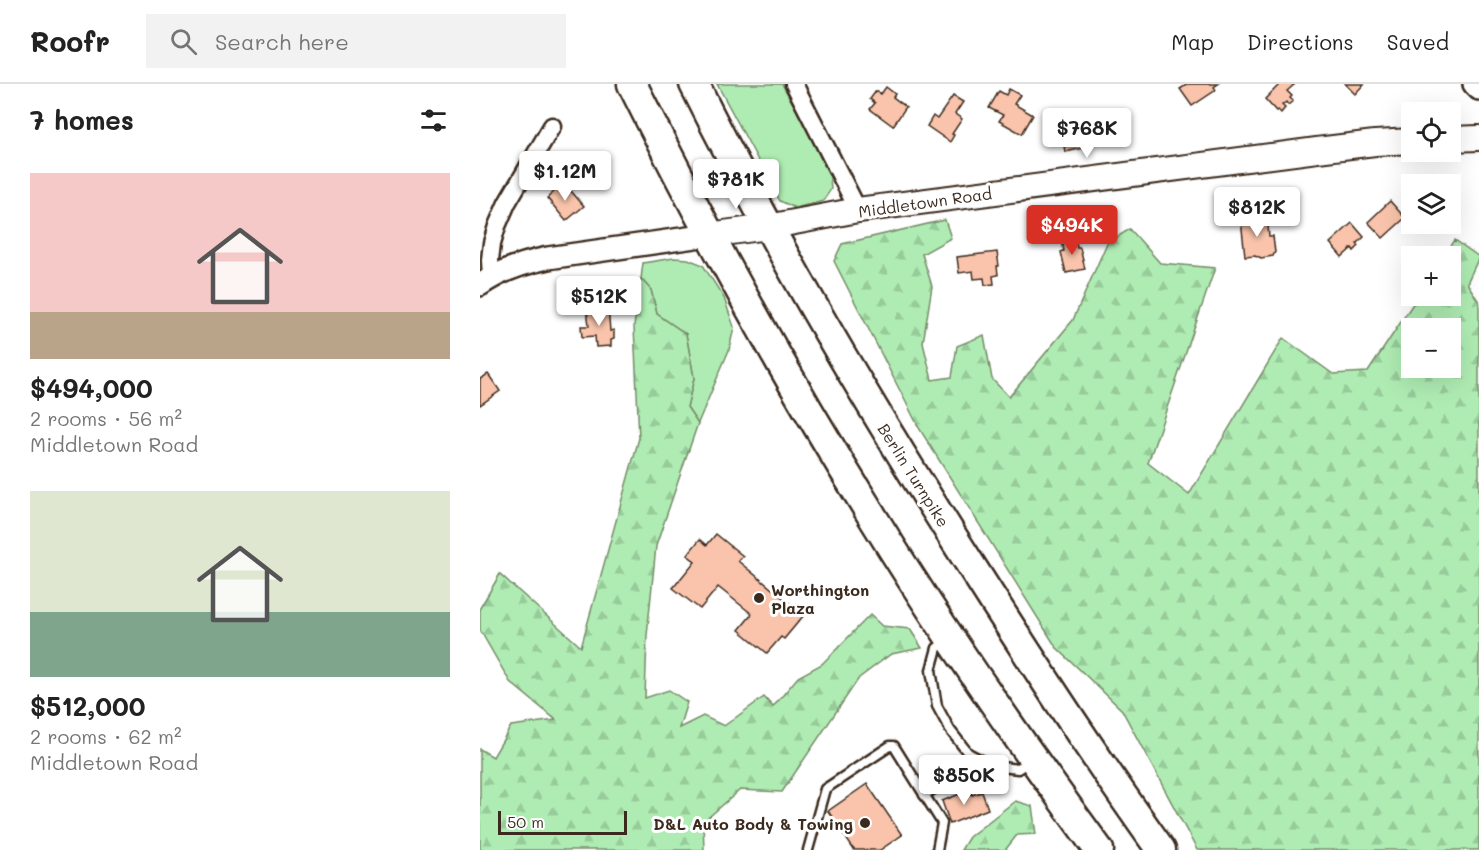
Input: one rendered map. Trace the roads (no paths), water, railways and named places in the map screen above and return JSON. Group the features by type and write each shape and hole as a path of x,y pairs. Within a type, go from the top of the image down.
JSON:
{"highway":[{"path":"632,84 709,235 877,525 951,638 1099,850"},
{"name":"Berlin Turnpike","path":"694,84 768,227 874,411 1063,708 1161,850"}],"main road":[{"path":"1461,139 1479,138"},
{"name":"Middletown Road","path":"709,235 768,227 858,210 1317,150 1401,142"}],"street":[{"path":"794,84 858,210"},
{"path":"1474,84 1479,89"},
{"path":"485,281 497,226 507,204 552,126"},
{"name":"Middletown Road","path":"485,281 510,268 548,258 709,235"}],"lane":[{"path":"951,638 937,648 931,670 936,706 950,730 968,753 993,766 1018,769 1034,758"},
{"path":"808,850 825,789 890,746 894,746 942,823 937,850"},
{"path":"924,795 953,777 968,753"}],"place":[{"name":"Worthington Plaza","path":"759,598"},
{"name":"D&L Auto Body & Towing","path":"865,823"}]}
